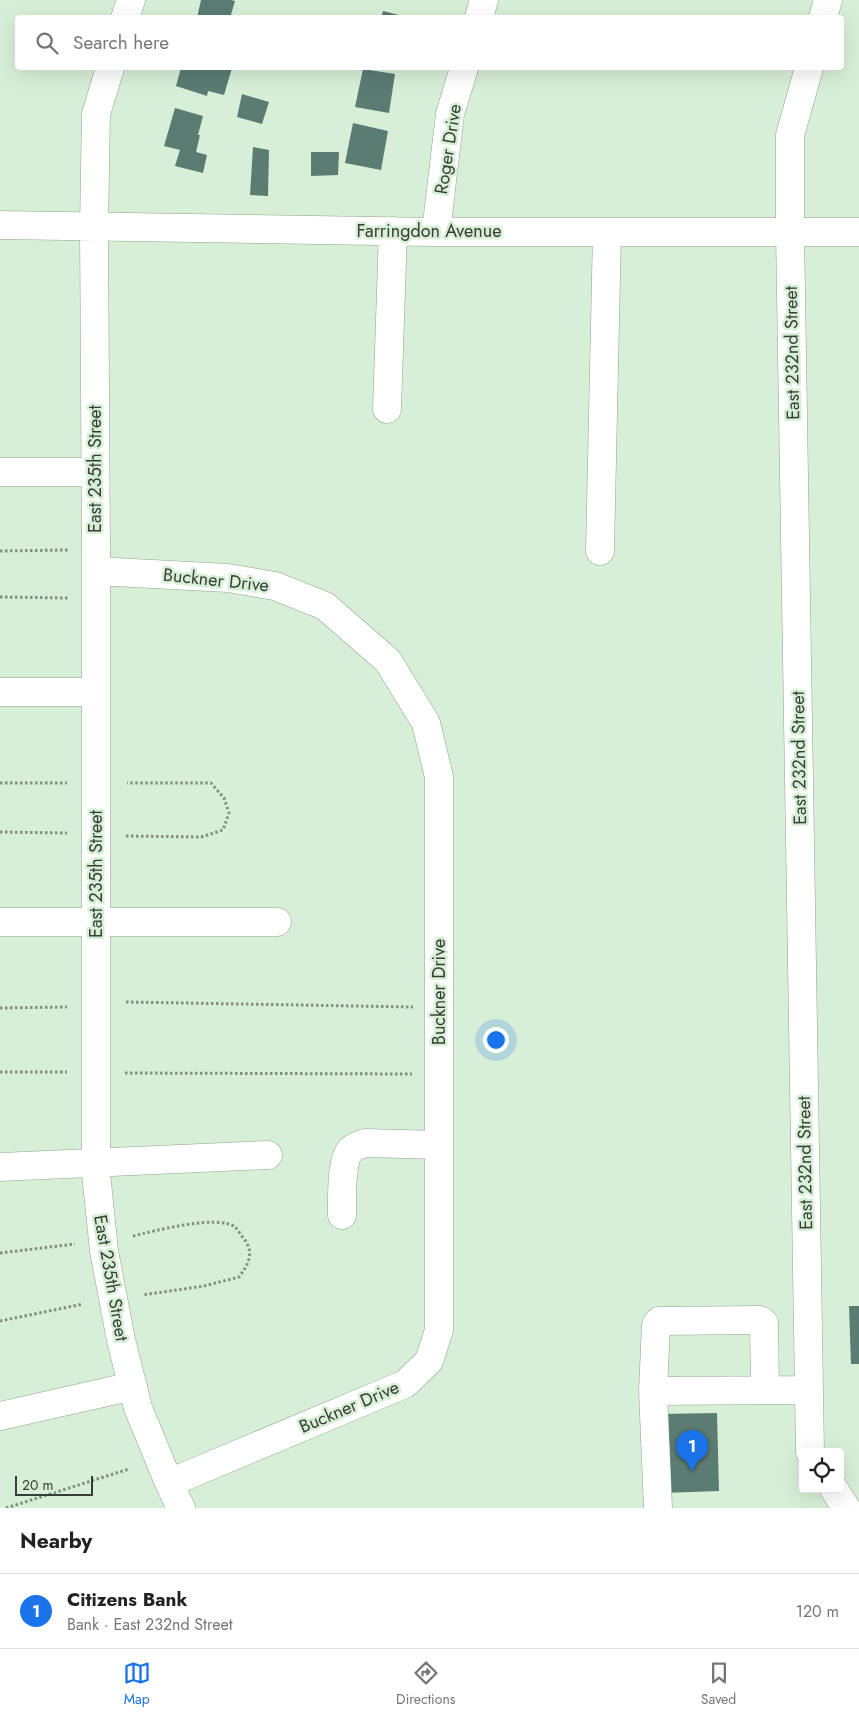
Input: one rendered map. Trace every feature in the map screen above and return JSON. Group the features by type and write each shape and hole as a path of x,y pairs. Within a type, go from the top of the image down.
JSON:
{"street":[{"path":"127,15 131,0"},
{"path":"480,15 484,0"},
{"path":"824,15 828,0"},
{"path":"94,227 96,114 109,70"},
{"name":"Roger Drive","path":"436,232 450,114 463,70"},
{"name":"East 232nd Street","path":"808,70 790,135 790,232 810,1448"},
{"name":"Farringdon Avenue","path":"0,225 436,232 859,232"},
{"name":"East 235th Street","path":"94,227 96,1164 104,1251 121,1340 138,1408 181,1508"},
{"path":"387,409 393,231"},
{"path":"600,551 607,232"},
{"path":"0,472 95,472"},
{"name":"Buckner Drive","path":"96,571 228,578 275,586 325,606 388,661 426,722 439,777 439,1330 429,1361 405,1384 169,1483"},
{"path":"0,692 96,692"},
{"path":"0,922 277,922"},
{"path":"342,1215 344,1161 349,1151 356,1146 366,1143 439,1145"},
{"path":"0,1167 268,1155"},
{"path":"658,1508 653,1391 656,1326 659,1321 760,1320 764,1323 765,1390"},
{"path":"0,1416 133,1386"},
{"path":"653,1391 808,1390"},
{"path":"837,1493 846,1508"}],"path":[{"path":"0,551 68,550"},
{"path":"0,597 68,598"},
{"path":"0,783 67,783"},
{"path":"126,783 211,783 224,798 229,813 223,830 201,837 126,836"},
{"path":"0,832 67,833"},
{"path":"126,1002 421,1008"},
{"path":"0,1008 67,1008"},
{"path":"0,1072 67,1072"},
{"path":"125,1074 421,1074"},
{"path":"133,1236 175,1226 221,1221 235,1227 249,1245 249,1264 239,1277 204,1286 142,1296"},
{"path":"0,1253 75,1244"},
{"path":"0,1321 83,1304"},
{"path":"6,1508 129,1469"}],"building":[{"path":"201,0 235,1 231,15 198,15"},
{"path":"383,11 399,15 382,15"},
{"path":"180,70 231,70 224,95 208,91 207,96 176,86"},
{"path":"363,70 395,74 389,113 355,107"},
{"path":"242,94 269,102 262,124 237,117"},
{"path":"175,108 203,116 196,152 207,155 203,173 175,166 180,150 164,146"},
{"path":"353,123 388,131 381,170 345,163"},
{"path":"253,147 269,150 268,196 250,195"},
{"path":"311,152 339,152 338,175 311,176"},
{"path":"849,1306 859,1306 859,1364 851,1364"},
{"path":"717,1413 719,1491 663,1493 661,1414"}],"place":[{"name":"Citizens Bank","path":"692,1471"}]}
